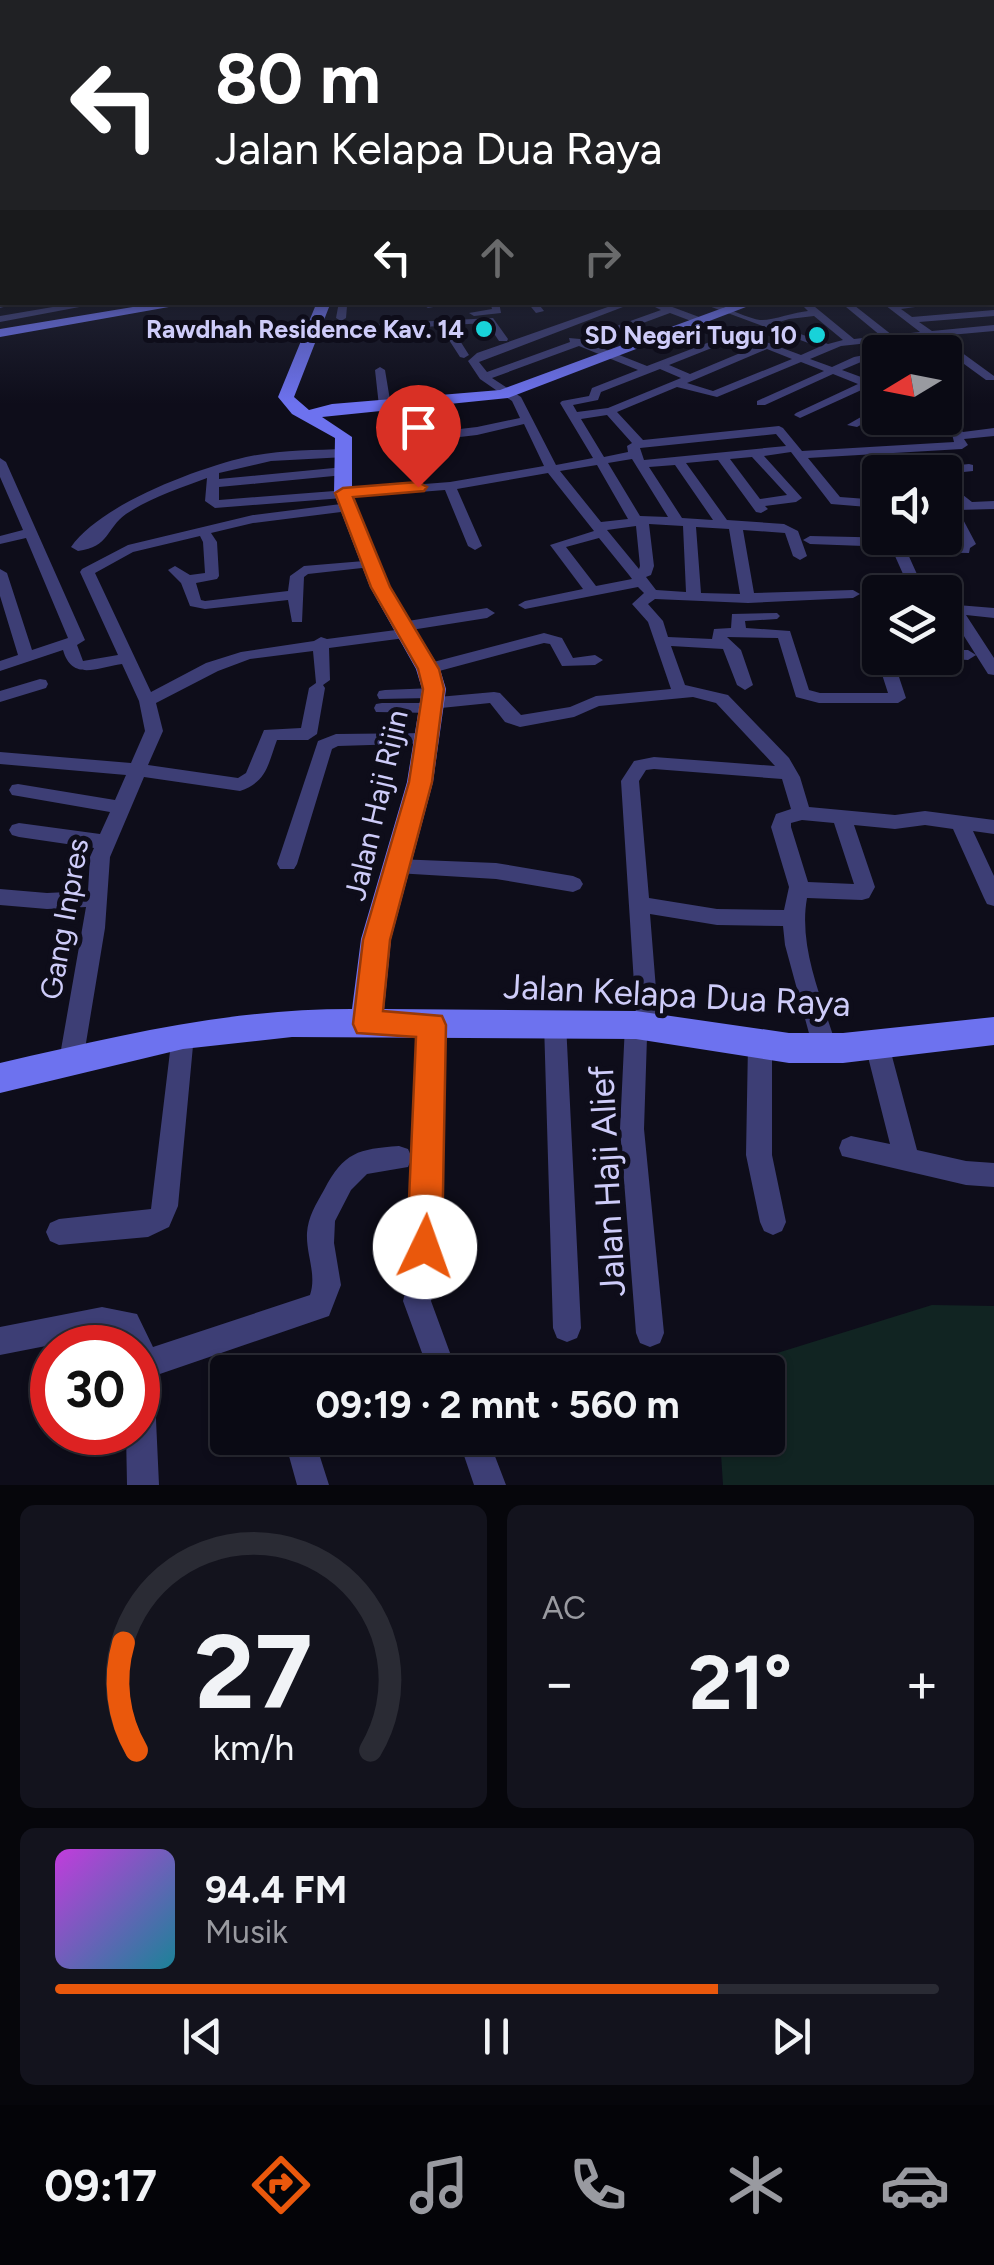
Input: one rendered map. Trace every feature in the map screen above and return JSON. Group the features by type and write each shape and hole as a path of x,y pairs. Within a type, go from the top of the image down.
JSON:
{"street":[{"path":"0,319 76,305"},
{"path":"0,333 109,307 142,305"},
{"path":"341,318 343,305"},
{"path":"432,317 498,311 495,305"},
{"path":"623,305 476,357 475,368 520,403 552,470 643,584"},
{"path":"657,305 862,379"},
{"path":"710,305 828,347"},
{"path":"307,416 326,410 509,393 747,305"},
{"path":"806,305 852,341"},
{"path":"848,305 886,335"},
{"path":"888,305 990,378"},
{"path":"484,376 670,310"},
{"path":"910,320 994,313"},
{"path":"764,324 788,316 817,314"},
{"path":"320,317 415,317"},
{"path":"320,317 444,324 490,320 503,339"},
{"path":"320,317 286,397 307,416 340,432 345,481 371,564 432,693"},
{"path":"444,324 464,354"},
{"path":"918,335 994,328"},
{"path":"551,330 647,370"},
{"path":"688,693 676,684 655,621 639,604 647,566 639,520 566,403 594,398 594,391 736,336"},
{"path":"676,383 712,395 828,347 862,340"},
{"path":"575,416 610,411 766,346"},
{"path":"761,403 862,361"},
{"path":"660,365 689,378"},
{"path":"380,370 385,406"},
{"path":"631,377 661,389"},
{"path":"800,415 862,389"},
{"path":"610,411 683,521 694,598"},
{"path":"408,439 526,420"},
{"path":"853,425 862,420"},
{"path":"213,478 450,486 780,430 839,503 862,504"},
{"path":"962,435 994,432"},
{"path":"800,455 962,445 956,437 960,435"},
{"path":"639,454 677,459 786,450"},
{"path":"756,453 796,498 757,502"},
{"path":"721,456 772,527"},
{"path":"119,510 263,458 345,481"},
{"path":"263,458 261,473 266,480"},
{"path":"677,459 728,523 748,599"},
{"path":"0,666 77,640 1,466"},
{"path":"962,469 969,468"},
{"path":"213,478 215,504 345,481"},
{"path":"295,595 198,605 181,575 212,576 212,550 204,532 262,517 345,481"},
{"path":"450,486 475,546"},
{"path":"962,500 969,506"},
{"path":"962,506 993,506"},
{"path":"591,590 557,546 639,520 790,530 800,556"},
{"path":"0,540 32,532"},
{"name":"Gang Inpres","path":"71,1061 104,842 141,770 154,731 128,658 86,572 121,552 204,532"},
{"path":"810,540 862,542"},
{"path":"297,619 297,576 304,570 371,564"},
{"path":"0,573 27,658"},
{"path":"525,604 643,584 694,598 853,594"},
{"path":"962,610 994,613"},
{"path":"146,702 228,661 487,614"},
{"path":"720,644 719,632 780,626 800,688 812,697 898,698 890,675"},
{"path":"962,626 994,670"},
{"path":"432,693 544,638 556,641 568,662 595,660"},
{"path":"660,640 720,644 734,650 745,685"},
{"path":"0,758 141,770 235,786 244,784 254,776 270,734 308,734 320,684 321,642"},
{"path":"69,645 80,666 128,658"},
{"path":"962,654 968,654"},
{"path":"0,697 40,684"},
{"path":"384,702 432,693 494,698 511,718 520,721 562,714 596,701 688,693 722,699 732,715 789,772 792,816"},
{"name":"Jalan Haji Rijin","path":"367,1024 376,940 429,739 432,693"},
{"path":"286,864 324,745 336,740 429,739"},
{"name":"Jalan Haji Alief","path":"650,1333 632,1129 642,1026 630,781 640,766 680,764 789,772"},
{"path":"18,790 120,807"},
{"path":"825,1048 792,918 798,890 780,827 792,816 959,821 994,826"},
{"path":"798,890 862,892 865,887 842,818"},
{"path":"959,821 994,898"},
{"path":"19,830 104,842"},
{"path":"396,866 496,871 573,884"},
{"path":"0,897 46,901 98,898"},
{"path":"638,904 718,917 792,918"},
{"name":"Jalan Kelapa Dua Raya","path":"0,1078 183,1035 292,1023 642,1026 760,1044 825,1048 994,1031"},
{"path":"555,1023 567,1328"},
{"path":"432,1025 430,1156 423,1277 418,1301 436,1355"},
{"path":"59,1232 148,1224 160,1218 168,1187 183,1035"},
{"path":"760,1044 759,1155 773,1222"},
{"path":"878,1045 906,1160"},
{"path":"851,1148 994,1175"},
{"path":"160,1359 319,1306 327,1295 329,1277 322,1221 346,1172 359,1163 399,1158"},
{"path":"93,1325 116,1321 128,1325"},
{"path":"0,1341 30,1336"},
{"path":"142,1455 143,1485"},
{"path":"304,1455 314,1485"},
{"path":"479,1455 490,1485"}],"green space":[{"path":"932,1305 994,1306 994,1485 723,1485 721,1455 785,1455 785,1355 771,1355"}],"place":[{"name":"Rawdhah Residence Kav. 14","path":"484,329"},
{"name":"SD Negeri Tugu 10","path":"817,335"}],"route":[{"path":"418,487 343,493 380,587 428,669 434,689 429,739 412,818 376,940 367,1024 432,1025 425,1247"}]}
